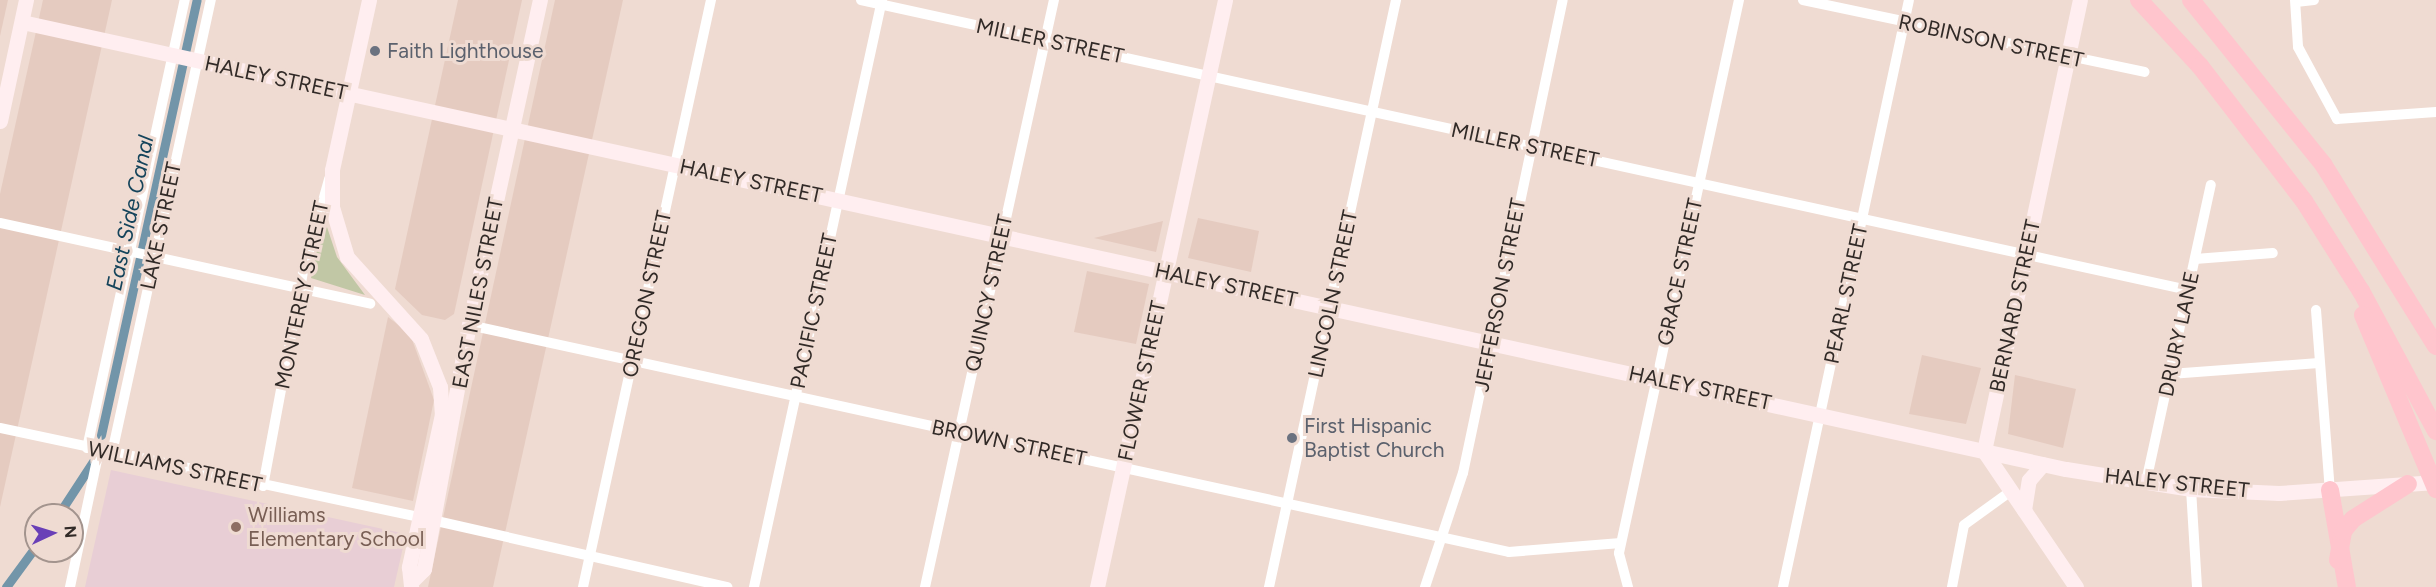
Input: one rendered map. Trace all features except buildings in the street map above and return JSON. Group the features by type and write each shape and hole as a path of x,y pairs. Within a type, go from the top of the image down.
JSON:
{"highway":[{"path":"2139,0 2236,111 2332,244 2436,431"},
{"path":"2191,0 2307,141 2379,247 2436,346"},
{"path":"2332,244 2436,489"},
{"path":"2338,560 2343,531 2353,519 2408,484"},
{"path":"2330,490 2338,560 2347,587"}],"main road":[{"path":"0,121 26,0"},
{"name":"MONTEREY STREET","path":"332,170 369,0"},
{"name":"EAST NILES STREET","path":"411,584 409,567 426,519 540,0"},
{"name":"FLOWER STREET","path":"1097,587 1225,0"},
{"name":"BERNARD STREET","path":"1984,451 2080,0"},
{"name":"HALEY STREET","path":"22,22 2043,464 2191,489 2330,490 2436,482"},
{"name":"EAST NILES STREET","path":"332,170 334,222 347,257 421,339 440,387 442,414 426,519"},
{"path":"1984,451 2076,587"},
{"path":"2024,510 2029,480 2043,464"}],"street":[{"name":"LAKE STREET","path":"87,448 185,0"},
{"name":"LAKE STREET","path":"112,453 153,256 211,0"},
{"name":"OREGON STREET","path":"583,587 711,0"},
{"name":"MILLER STREET","path":"861,0 882,2 1208,76 2188,290"},
{"name":"QUINCY STREET","path":"925,587 1053,0"},
{"name":"LINCOLN STREET","path":"1269,587 1396,0"},
{"name":"JEFFERSON STREET","path":"1425,587 1446,536 1492,343 1529,146 1563,0"},
{"name":"GRACE STREET","path":"1621,543 1739,0"},
{"name":"ROBINSON STREET","path":"1803,0 2068,58 2144,72"},
{"name":"PEARL STREET","path":"1783,587 1909,0"},
{"path":"2314,0 2296,1 2298,47 2337,119 2436,112"},
{"name":"PACIFIC STREET","path":"754,587 882,2"},
{"name":"MONTEREY STREET","path":"263,486 315,220 332,170"},
{"name":"DRURY LANE","path":"2146,482 2211,185"},
{"path":"0,223 370,304"},
{"path":"2195,259 2273,253"},
{"path":"2316,310 2330,490"},
{"name":"BROWN STREET","path":"469,325 1446,536 1509,552 1621,543"},
{"path":"2170,374 2319,363"},
{"name":"WILLIAMS STREET","path":"0,429 426,519 727,587"},
{"path":"70,587 99,450"},
{"path":"2191,489 2197,587"},
{"path":"1952,587 1964,525 2011,491"},
{"path":"1621,543 1628,587"}],"shaded area":[{"path":"0,0 8,0 0,36"},
{"path":"43,0 112,0 0,507 0,194"},
{"path":"458,0 522,0 454,314 445,320 422,315 395,289"},
{"path":"555,0 623,0 493,587 428,587"},
{"path":"1198,218 1259,231 1251,272 1188,258"},
{"path":"1163,221 1156,252 1094,238"},
{"path":"1087,271 1149,284 1136,344 1074,332"},
{"path":"388,317 410,334 434,400 413,501 352,488"},
{"path":"1922,355 1981,368 1966,424 1909,414"},
{"path":"2015,375 2076,389 2063,448 2008,434"},
{"name":"Williams Elementary School","path":"111,470 406,534 394,587 85,587"}],"green space":[{"path":"324,218 337,257 365,295 311,278"}],"waterway":[{"name":"East Side Canal","path":"101,435 197,0"},
{"name":"East Side Canal","path":"66,503 94,460"},
{"name":"East Side Canal","path":"6,587 24,562"}],"place":[{"name":"Faith Lighthouse","path":"375,51"},
{"name":"First Hispanic Baptist Church","path":"1292,438"},
{"name":"Williams Elementary School","path":"236,527"}]}
